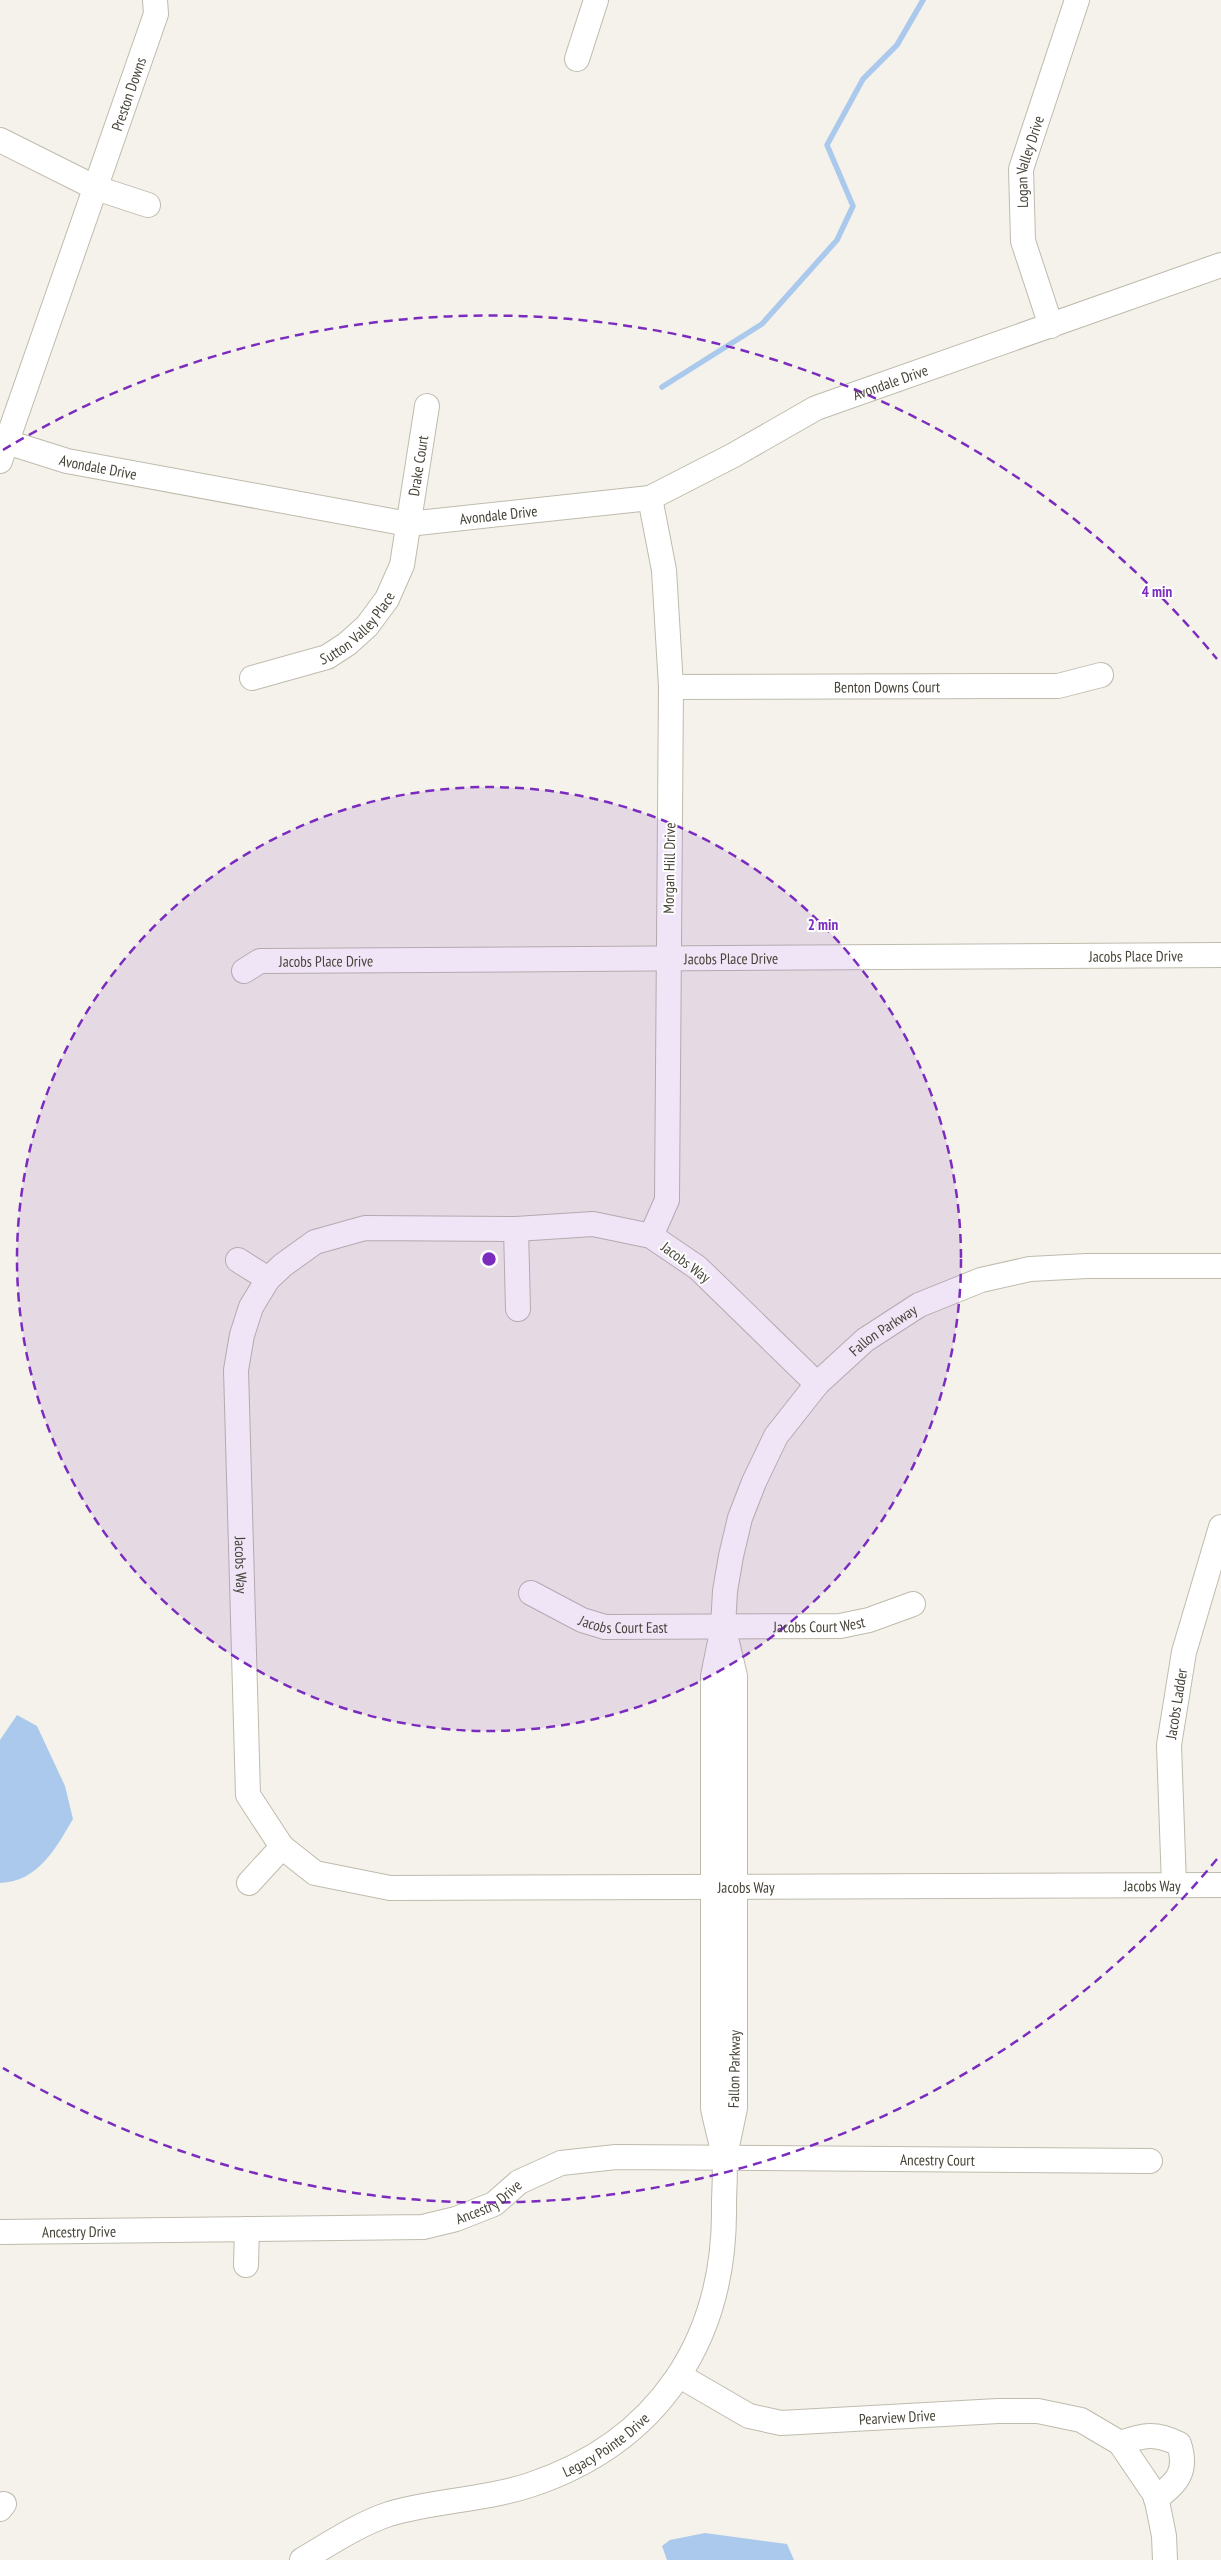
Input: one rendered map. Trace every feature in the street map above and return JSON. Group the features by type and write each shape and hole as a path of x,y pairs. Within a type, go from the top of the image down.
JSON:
{"street":[{"name":"Preston Downs","path":"96,188 156,14 155,0"},
{"path":"577,59 596,0"},
{"name":"Logan Valley Drive","path":"1052,326 1022,241 1021,169 1077,0"},
{"path":"0,140 96,188 148,204"},
{"name":"Avondale Drive","path":"96,188 2,447 67,461 408,524 650,498 732,456 816,408 1221,265"},
{"name":"Drake Court","path":"408,524 427,406"},
{"name":"Morgan Hill Drive","path":"650,498 664,570 671,687 667,1200 651,1236"},
{"name":"Sutton Valley Place","path":"252,678 327,656 347,644 367,626 387,599 402,566 408,524"},
{"name":"Benton Downs Court","path":"671,687 1058,686 1101,675"},
{"name":"Jacobs Place Drive","path":"244,971 260,961 668,960 1221,955"},
{"name":"Jacobs Way","path":"817,1384 698,1268 651,1236 593,1224 516,1229 364,1228 315,1242 283,1265 268,1280 251,1307 242,1335 236,1370 248,1795 282,1848 315,1873 390,1888 1221,1885"},
{"path":"516,1229 518,1309"},
{"path":"238,1260 268,1280"},
{"name":"Fallon Parkway","path":"724,2158 735,2108 724,1888 735,1676 723,1627 725,1591 740,1518 754,1482 776,1436 817,1384 865,1340 919,1305 981,1280 1030,1269 1087,1266 1221,1266"},
{"name":"Jacobs Ladder","path":"1174,1885 1169,1746 1184,1652 1221,1527"},
{"name":"Jacobs Court East","path":"531,1593 582,1620 606,1627 723,1627"},
{"name":"Jacobs Court West","path":"723,1627 840,1626 868,1620 913,1604"},
{"path":"249,1883 282,1848"},
{"name":"Ancestry Drive","path":"0,2232 423,2227 456,2219 494,2204 519,2182 561,2163 616,2157 724,2158"},
{"name":"Ancestry Court","path":"724,2158 1150,2161"},
{"name":"Legacy Pointe Drive","path":"302,2560 332,2542 388,2515 528,2485 570,2470 622,2437 680,2376 706,2324 722,2265 724,2158"},
{"path":"246,2265 247,2229"},
{"name":"Pearview Drive","path":"680,2376 749,2416 781,2423 1038,2411 1081,2420 1120,2443 1156,2499 1164,2536 1164,2560"},
{"path":"1120,2443 1143,2435 1164,2436 1179,2444 1184,2459 1180,2474 1173,2486 1156,2499"}],"water":[{"path":"17,1715 37,1726 65,1786 73,1819 52,1852 35,1870 14,1881 0,1883 0,1740"},
{"path":"705,2533 787,2544 794,2560 667,2560 662,2546 670,2540"}],"waterway":[{"path":"662,387 762,324 837,240 853,206 827,145 863,79 897,45 923,0"}]}
